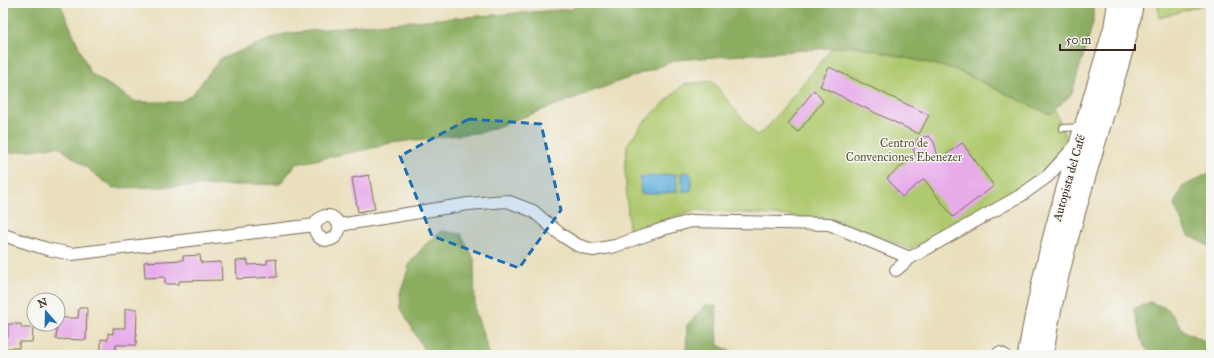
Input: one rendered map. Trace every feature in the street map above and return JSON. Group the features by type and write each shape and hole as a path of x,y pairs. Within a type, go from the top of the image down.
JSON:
{"highway":[{"name":"Autopista del Café","path":"1028,355 1035,312 1049,250 1114,28 1118,3"},
{"name":"Autopista del Café","path":"1043,355 1051,307 1072,223 1123,51 1130,24 1133,3"},
{"path":"1123,51 1132,31 1138,3"}],"street":[{"path":"896,270 910,258 1026,192 1048,176 1082,134"},
{"path":"339,225 468,204 507,201 533,211 577,245 593,250 615,246 663,229 691,222 830,224 910,258"},
{"path":"3,235 47,249 72,254 315,225 320,219 327,216 334,219 339,225"},
{"path":"315,225 319,237 326,240 336,236 339,225"}],"lane":[{"path":"1063,128 1082,134"}],"highlighted area":[{"path":"469,119 541,124 561,210 519,268 432,236 400,156"}],"green space":[{"path":"3,3 60,3 90,73 136,102 179,102 192,95 220,59 284,34 361,25 572,9 581,3 1093,3 1093,23 1072,93 1051,115 954,69 855,46 677,60 483,132 390,143 296,164 280,184 113,188 58,146 3,154"},
{"path":"1158,3 1209,3 1159,18"},
{"name":"Centro de Convenciones Ebenezer","path":"855,46 954,69 1051,115 1055,110 1068,144 1032,182 997,204 910,249 836,219 695,210 629,231 625,169 627,145 643,123 684,84 712,81 756,135 765,130 833,47"},
{"path":"1211,172 1211,247 1188,235 1174,205 1182,187"},
{"path":"441,231 461,234 474,259 475,310 490,355 427,355 401,308 400,293 410,263 425,245"},
{"path":"1150,302 1168,309 1184,331 1211,344 1211,355 1152,355 1144,346 1133,309"},
{"path":"706,305 716,306 718,345 739,355 686,355 687,325"}],"water":[{"path":"689,172 692,178 691,191 682,191 681,173"},
{"path":"676,174 677,192 641,194 640,177"}],"building":[{"path":"829,67 929,115 919,134 820,86"},
{"path":"814,90 823,101 798,132 788,124"},
{"path":"929,136 934,142 939,160 962,143 994,186 953,217 924,179 902,197 887,178 915,155 913,147 918,138"},
{"path":"369,175 375,209 358,212 352,178"},
{"path":"200,255 201,263 221,262 222,280 179,281 179,284 165,284 165,277 145,278 144,262 183,260 183,256"},
{"path":"276,259 277,277 237,279 236,261 248,260 248,265 267,264 267,260"},
{"path":"79,308 87,308 86,340 56,339 57,332 66,332 66,318 78,318"},
{"path":"125,309 137,309 136,345 116,345 115,355 101,355 101,339 108,340 108,333 113,334 113,328 125,328"},
{"path":"8,324 21,324 21,328 26,328 26,332 33,332 32,342 19,342 19,348 3,348 4,337 8,337"}]}
